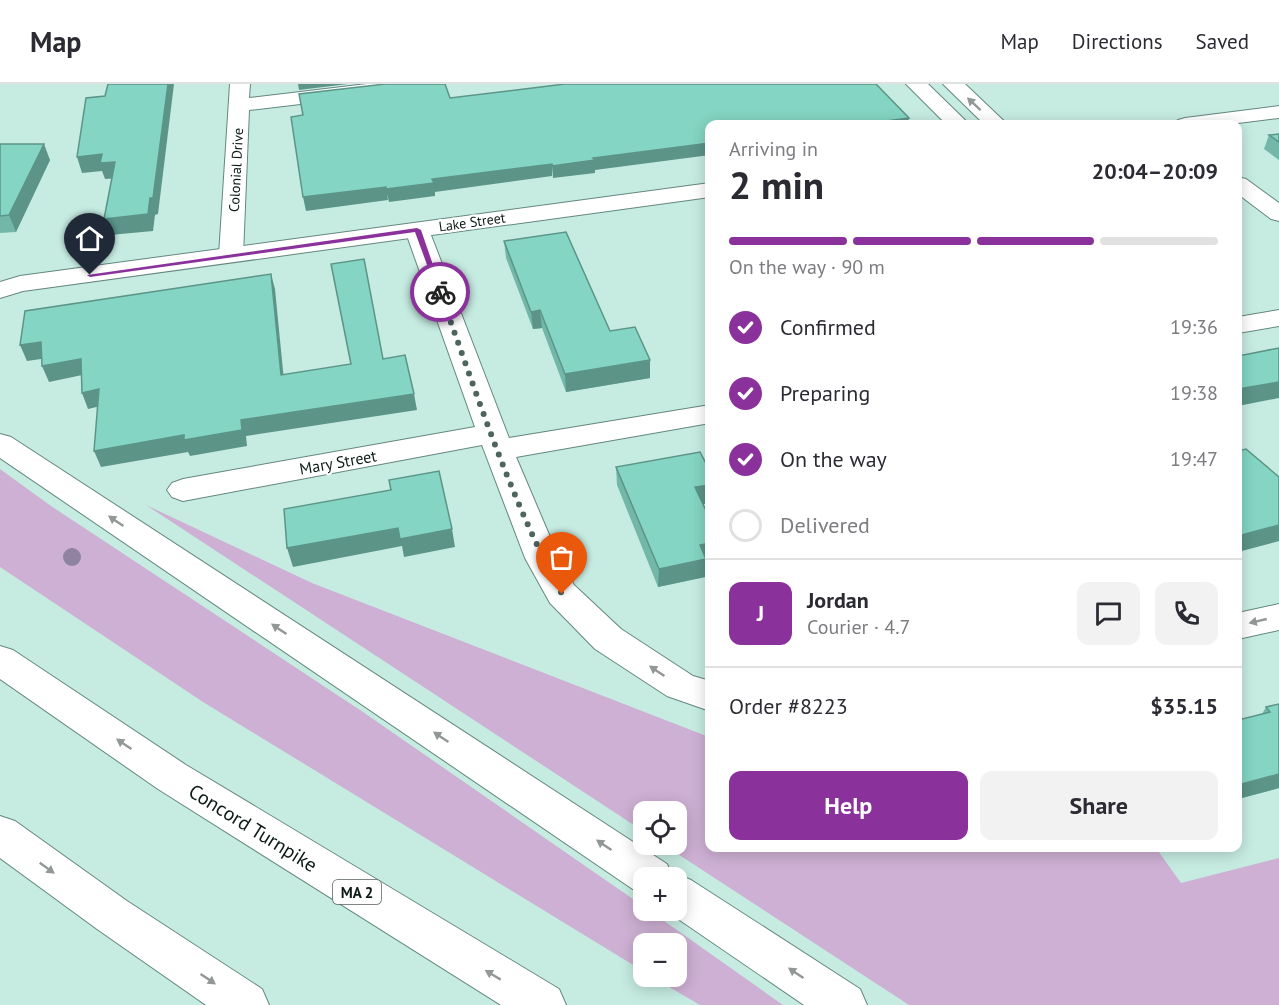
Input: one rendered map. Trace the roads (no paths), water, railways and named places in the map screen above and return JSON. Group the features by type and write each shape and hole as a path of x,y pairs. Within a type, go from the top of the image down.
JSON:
{"main road":[{"path":"240,94 419,84"},
{"path":"916,84 954,120"},
{"path":"952,84 992,120"},
{"name":"Colonial Drive","path":"231,255 240,94"},
{"path":"1216,120 1279,112"},
{"path":"1242,187 1279,214"},
{"name":"Lake Street","path":"7,286 705,191"},
{"path":"417,230 495,442 542,558 562,594 608,639 680,686 705,694"},
{"path":"1242,324 1279,318"},
{"name":"Mary Street","path":"183,490 495,442 705,415"},
{"path":"0,444 635,867"},
{"path":"1242,625 1279,616"},
{"name":"Concord Turnpike","path":"0,660 172,777 543,1005"},
{"path":"0,834 112,915 246,1005"},
{"path":"687,901 844,1005"}]}
